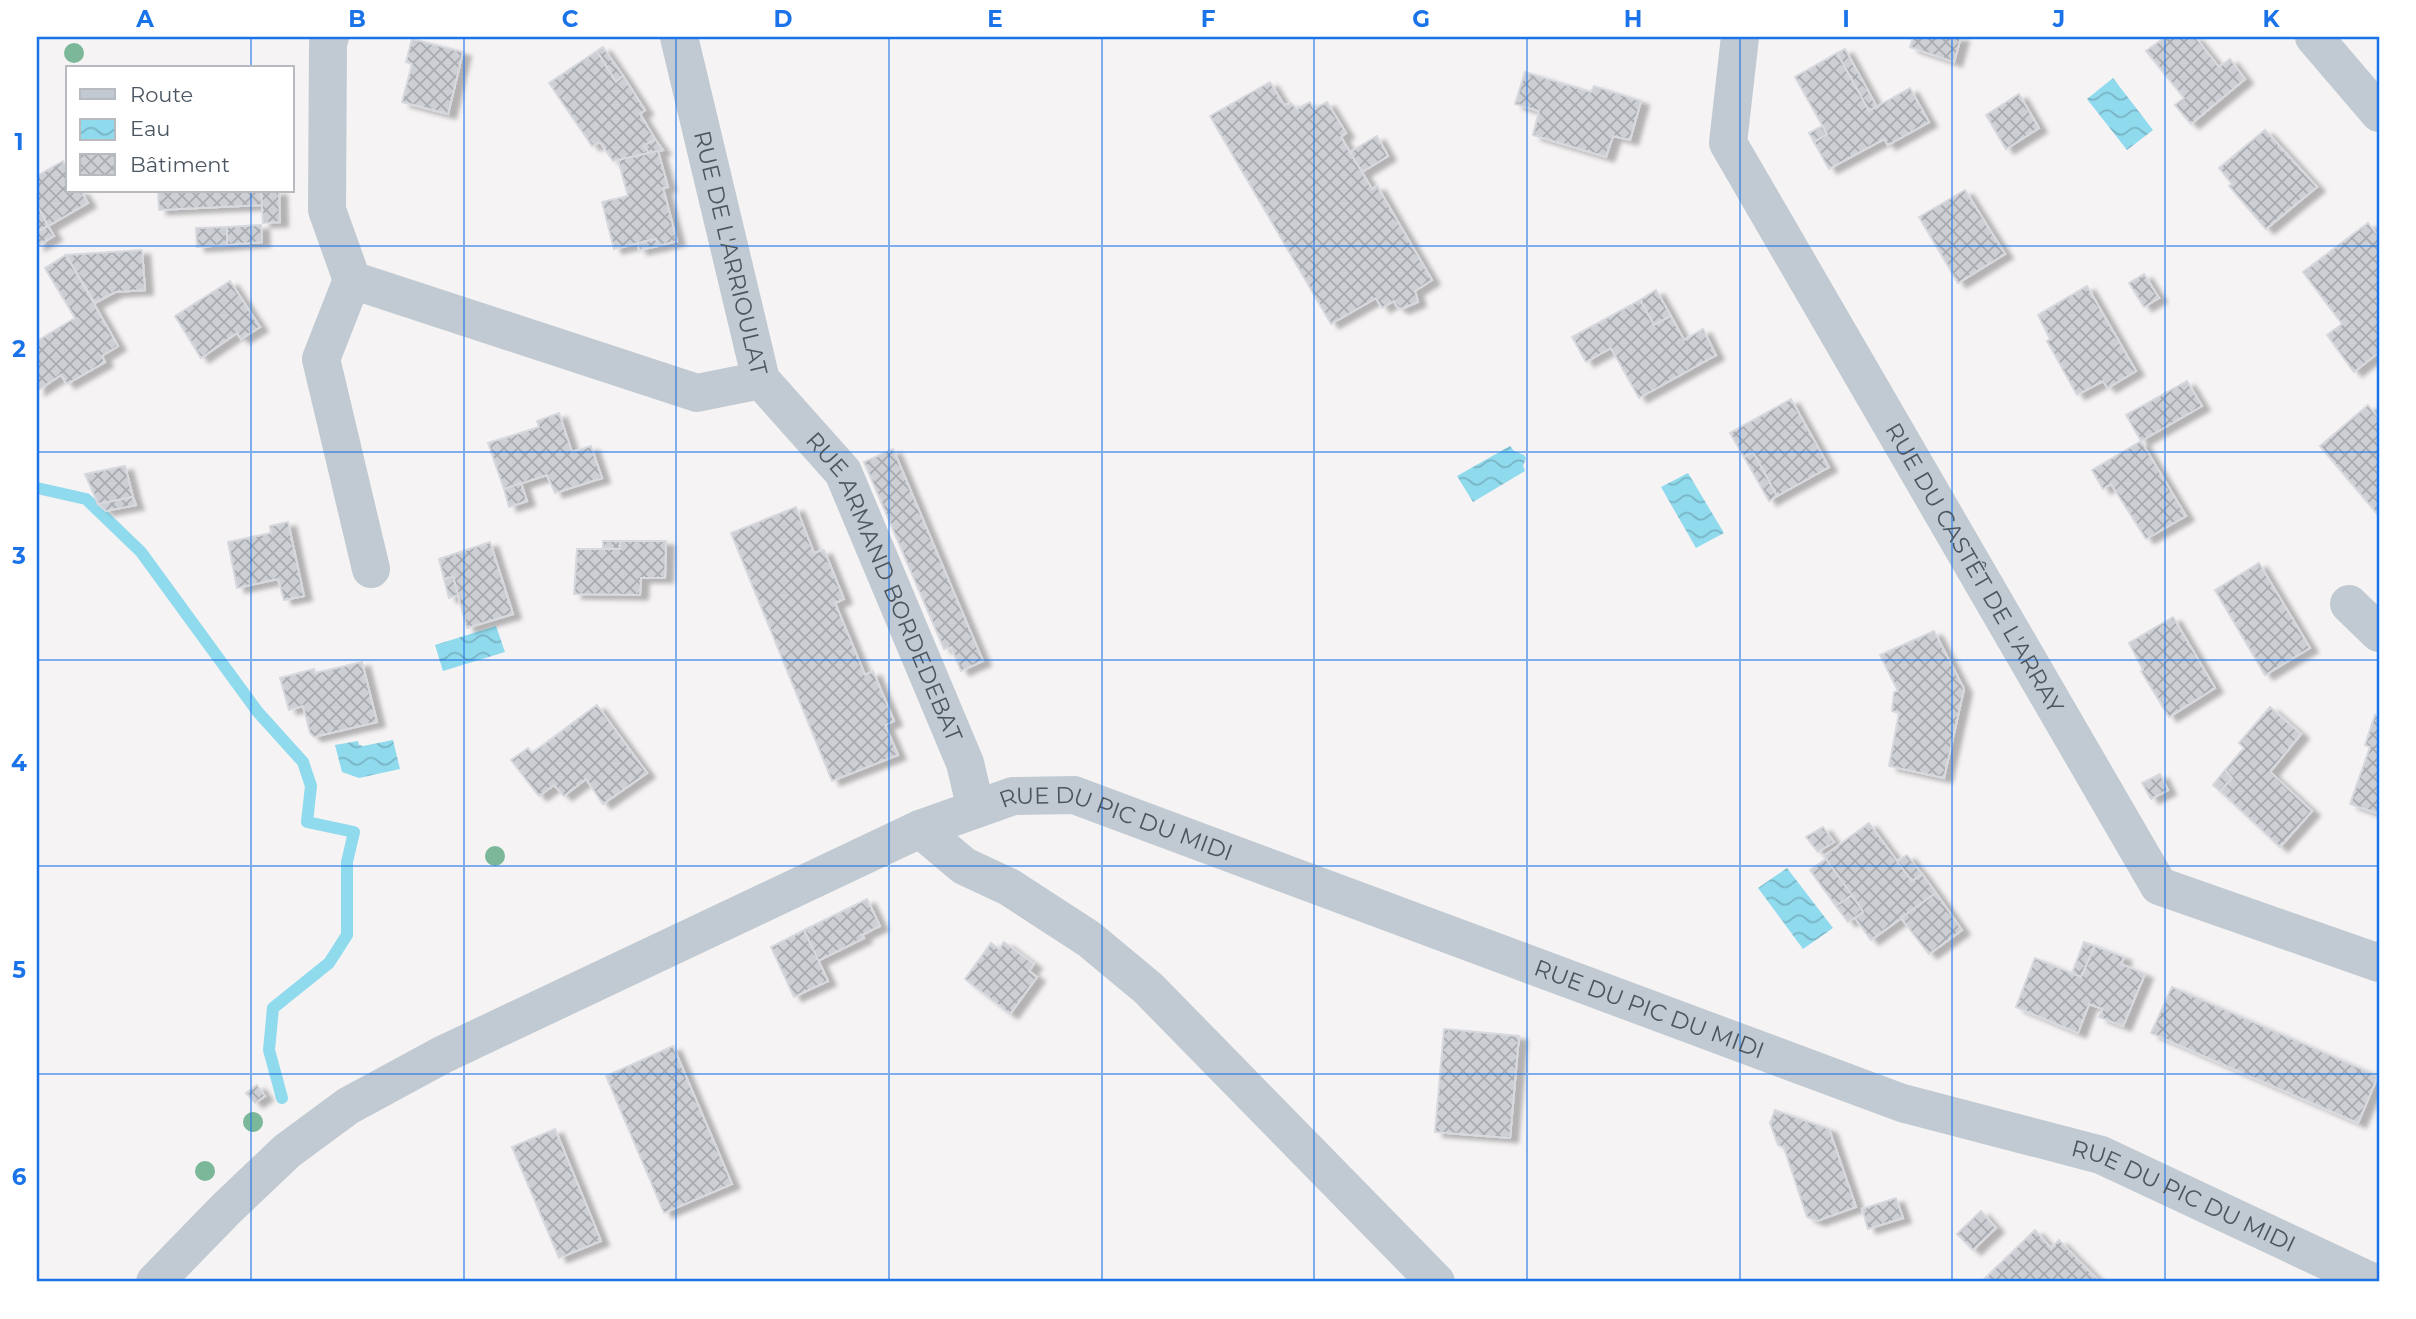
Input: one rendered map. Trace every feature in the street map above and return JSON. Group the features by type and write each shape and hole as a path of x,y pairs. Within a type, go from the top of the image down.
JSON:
{"street":[{"name":"RUE DE L'ARRIOULAT","path":"352,280 697,393 761,380 679,37"},
{"name":"RUE DU CASTÊT DE L'ARRAY","path":"1740,37 1728,143 2159,886 2379,963"},
{"path":"2314,37 2379,113"},
{"path":"318,39 327,210 352,280 321,359 371,569"},
{"name":"RUE ARMAND BORDEDEBAT","path":"761,380 843,471 965,763 976,809"},
{"path":"2349,604 2379,633"},
{"name":"RUE DU PIC DU MIDI","path":"155,1282 287,1151 348,1106 442,1055 920,829 1013,796 1074,795 1902,1103 2101,1155 2372,1282"},
{"path":"920,829 964,866 1009,887 1088,939 1148,988 1436,1282"}],"water":[{"path":"2113,78 2153,130 2127,150 2087,99"},
{"path":"1510,446 1526,458 1523,466 1525,471 1473,502 1457,476"},
{"path":"1688,473 1724,533 1696,548 1661,487"},
{"path":"496,626 505,652 443,671 435,645"},
{"path":"393,740 400,769 359,778 342,772 335,745 358,741 359,745 363,746"},
{"path":"1787,868 1833,928 1803,949 1758,888"}],"building":[{"path":"1913,37 1961,37 1954,62 1910,47"},
{"path":"2165,37 2195,37 2219,67 2230,59 2245,79 2191,124 2175,105 2184,98 2146,51"},
{"path":"412,39 463,52 448,114 402,102 412,64 406,62"},
{"path":"603,47 623,76 616,82 597,51"},
{"path":"1845,49 1877,107 1869,111 1837,53"},
{"path":"597,51 616,82 623,76 645,110 640,114 655,139 644,146 649,153 613,161 600,142 592,146 549,83"},
{"path":"1837,53 1869,111 1910,88 1929,122 1888,145 1884,139 1829,169 1814,142 1827,134 1795,77"},
{"path":"1525,72 1591,92 1594,86 1641,101 1630,140 1613,136 1606,157 1533,135 1539,111 1515,104"},
{"path":"1270,82 1284,105 1291,103 1297,109 1310,102 1314,109 1327,102 1346,133 1341,137 1372,189 1377,186 1432,280 1415,291 1418,302 1402,309 1397,307 1394,301 1382,308 1376,298 1331,324 1210,116"},
{"path":"2019,94 2039,128 2006,149 1986,115"},
{"path":"1822,126 1827,134 1814,142 1809,133"},
{"path":"2265,130 2317,187 2266,229 2229,186 2232,184 2219,168"},
{"path":"1377,136 1388,156 1362,172 1350,152"},
{"path":"655,139 663,150 649,153 644,146"},
{"path":"658,151 668,187 663,188 677,241 658,246 656,239 614,249 602,202 628,196 618,160"},
{"path":"63,161 66,166 66,192 82,192 88,203 48,226 37,205 37,176"},
{"path":"1965,190 2005,254 1958,283 1919,217"},
{"path":"158,192 261,192 262,205 159,210"},
{"path":"261,192 279,192 280,222 263,223"},
{"path":"37,205 48,226 37,232"},
{"path":"2368,223 2379,237 2379,352 2354,372 2327,335 2342,324 2303,272"},
{"path":"261,225 262,242 227,245 227,227"},
{"path":"48,226 54,236 37,246 37,232"},
{"path":"227,227 227,245 197,247 196,228"},
{"path":"656,239 658,246 639,250 638,243"},
{"path":"142,250 145,290 115,292 95,303 66,255"},
{"path":"66,255 118,346 102,356 105,362 67,384 61,375 37,391 37,341 75,318 45,268"},
{"path":"2144,274 2159,298 2144,307 2129,283"},
{"path":"230,281 260,327 241,339 237,333 201,358 175,316"},
{"path":"2087,286 2136,371 2108,388 2103,381 2077,395 2047,341 2050,339 2038,315"},
{"path":"1656,290 1671,316 1654,325 1640,300"},
{"path":"1640,300 1654,325 1671,316 1684,340 1703,329 1716,355 1639,398 1611,348 1586,362 1572,337"},
{"path":"2187,381 2202,406 2141,441 2126,415"},
{"path":"1791,399 1829,467 1777,496 1753,452 1744,457 1730,433"},
{"path":"2368,405 2379,419 2379,516 2320,446"},
{"path":"559,413 572,452 591,446 602,478 555,493 547,475 504,489 488,443 539,427 537,421"},
{"path":"2141,441 2186,516 2146,539 2111,484 2103,489 2092,470"},
{"path":"893,449 983,661 961,671 951,647 944,649 864,462"},
{"path":"1753,452 1777,496 1769,501 1744,457"},
{"path":"125,466 133,497 98,504 85,474"},
{"path":"521,483 527,501 509,507 504,489"},
{"path":"133,497 136,505 106,511 98,504"},
{"path":"796,507 814,553 824,550 844,599 835,603 865,675 873,671 894,721 885,725 898,755 832,781 731,533"},
{"path":"288,522 304,596 284,600 278,579 237,588 228,542 271,533 270,526"},
{"path":"603,541 620,541 620,549 603,548"},
{"path":"620,541 666,541 665,578 641,578 640,595 574,594 577,549 620,549"},
{"path":"490,542 513,614 467,628 453,577 444,579 439,559"},
{"path":"2259,563 2310,648 2265,675 2215,590"},
{"path":"453,577 458,595 449,598 444,579"},
{"path":"2173,617 2215,688 2169,717 2141,671 2143,670 2129,643"},
{"path":"1934,631 1964,689 1944,778 1889,766 1899,713 1892,711 1894,692 1898,691 1880,655"},
{"path":"362,662 377,722 314,737 310,733 303,706 289,710 280,678 314,669 315,673"},
{"path":"597,705 647,773 603,804 586,779 564,796 554,785 539,796 511,760 528,748 532,753"},
{"path":"2270,707 2301,734 2270,772 2312,811 2280,847 2220,791 2232,778 2225,770 2244,748 2239,743"},
{"path":"2375,715 2379,717 2379,814 2350,804 2370,747 2365,745"},
{"path":"2225,770 2232,778 2220,791 2213,785"},
{"path":"2160,774 2168,790 2151,799 2142,783"},
{"path":"1869,823 1912,881 1922,874 1936,893 1871,940 1855,918 1863,912 1824,856"},
{"path":"1823,827 1834,842 1818,852 1806,837"},
{"path":"1907,855 1922,874 1912,881 1897,861"},
{"path":"1826,859 1852,895 1836,906 1810,870"},
{"path":"1936,893 1962,930 1929,954 1901,918"},
{"path":"1852,895 1863,912 1848,922 1836,906"},
{"path":"867,899 880,926 862,935 864,938 818,961 804,930"},
{"path":"804,930 828,981 794,997 771,947"},
{"path":"1004,942 1034,964 1029,971 1037,977 1010,1014 965,979 991,943 999,949"},
{"path":"2084,942 2095,946 2081,977 2072,973"},
{"path":"2095,946 2124,957 2121,964 2145,974 2123,1026 2099,1017 2103,1009 2089,1004 2078,1033 2016,1007 2035,958 2081,977"},
{"path":"2172,987 2378,1076 2358,1123 2151,1033"},
{"path":"1444,1029 1519,1036 1510,1138 1435,1132"},
{"path":"673,1046 732,1184 664,1213 606,1076"},
{"path":"257,1085 265,1096 255,1103 246,1093"},
{"path":"1775,1110 1829,1129 1856,1207 1817,1221 1807,1217 1784,1148 1778,1145 1770,1123"},
{"path":"555,1129 601,1241 559,1258 512,1147"},
{"path":"1896,1198 1903,1218 1868,1229 1862,1209"},
{"path":"1981,1211 1996,1228 1973,1250 1957,1234"},
{"path":"2035,1230 2051,1248 2059,1240 2100,1282 1983,1280"}],"waterway":[{"path":"37,488 86,499 141,552 257,711 303,762 311,786 307,822 354,832 347,862 347,935 329,963 273,1008 269,1050 282,1098"}]}
